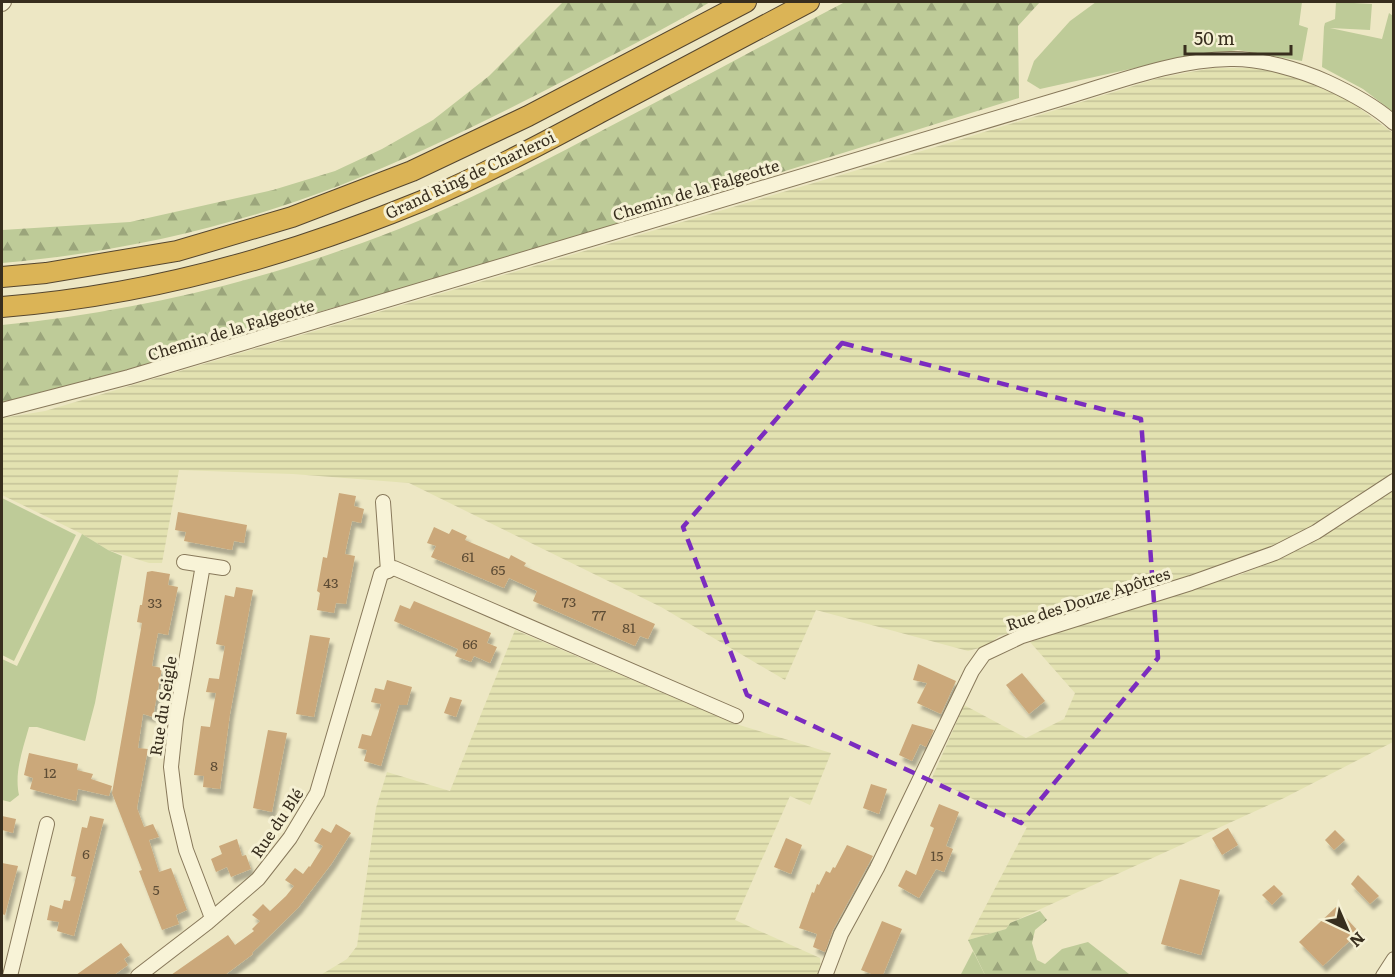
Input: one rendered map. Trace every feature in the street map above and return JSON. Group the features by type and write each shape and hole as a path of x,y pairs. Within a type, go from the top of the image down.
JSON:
{"highway":[{"name":"Grand Ring de Charleroi","path":"2,277 46,273 177,251 292,217 412,171 528,116 746,2"},
{"name":"Grand Ring de Charleroi","path":"2,307 55,303 184,279 302,246 423,200 545,142 809,2"}],"street":[{"name":"Chemin de la Falgeotte","path":"2,410 129,377 1180,64 1231,59 1286,67 1349,92 1394,123"},
{"name":"Rue des Douze Apôtres","path":"825,975 841,934 877,868 972,671 984,654 1022,636 1191,583 1275,553 1316,532 1394,481"},
{"path":"383,502 388,571 394,568 736,716"},
{"path":"184,562 223,568"},
{"name":"Rue du Seigle","path":"203,565 176,719 171,767 176,808 186,850 213,918"},
{"name":"Rue du Blé","path":"138,975 213,918 258,879 290,838 317,793 381,574 388,571"},
{"path":"10,975 47,824"},
{"path":"1383,975 1394,959"}],"highlighted area":[{"path":"842,343 1141,419 1158,658 1021,823 747,695 683,527"}],"green space":[{"path":"563,2 710,2 543,92 400,161 341,185 259,214 174,236 88,252 2,263 2,230 130,222 273,190 335,171 382,149 433,120 489,76"},
{"path":"845,2 1040,2 1018,26 1019,98 465,271 233,336 144,367 2,404 2,325 93,313 184,295 274,272 391,232 476,195"},
{"path":"1096,2 1302,2 1299,25 1308,28 1302,61 1238,50 1171,60 1040,89 1027,81 1034,61 1070,21"},
{"path":"1336,2 1372,4 1370,30 1330,28 1382,39 1389,13 1393,16 1393,112 1363,89 1322,67 1324,27 1325,23 1335,19"},
{"path":"1212,68 1254,68 1304,81 1347,99 1393,133 1393,476 1313,529 1274,548 999,636 987,646 968,651 816,610 785,680 661,607 409,483 293,474 179,470 162,563 149,563 108,550 82,534 2,495 2,418 45,411 952,142 1159,78"},
{"path":"1393,490 1393,742 1284,798 1010,923 1006,929 968,940 1027,827 932,778 964,705 1026,738 1064,719 1075,693 1030,642 1111,614 1242,574 1272,562 1346,522"},
{"path":"2,498 76,535 14,661 2,655"},
{"path":"82,534 122,556 95,703 85,741 37,727 29,727 18,769 19,795 10,802 2,800 2,659 17,666"},
{"path":"515,630 736,724 831,753 810,805 790,796 735,920 820,958 821,975 319,976 347,959 357,946 376,808 387,772 450,791"},
{"path":"1040,911 1047,920 1035,930 1032,943 1037,960 1045,964 1062,949 1088,942 1129,974 1134,975 985,975 968,940 1006,929 1010,923"},
{"path":"973,951 985,975 960,976"}],"building":[{"path":"339,493 356,496 354,506 364,509 361,523 352,521 345,554 355,556 346,604 336,603 334,613 317,610 320,593 317,591 323,557 327,558"},
{"path":"178,512 247,525 244,543 234,541 232,550 184,541 186,532 175,530"},
{"path":"434,527 449,534 452,529 467,536 465,540 509,559 511,555 526,563 524,566 655,624 648,639 640,636 635,646 533,601 537,591 509,578 504,588 431,557 436,546 427,543"},
{"path":"147,572 170,574 168,585 178,587 168,635 158,633 154,654 152,666 162,668 153,717 143,714 138,748 148,749 137,808 144,827 153,824 159,837 149,840 159,872 171,868 187,910 176,915 179,924 162,930 112,793 142,623 137,622 140,605 142,605"},
{"path":"236,587 253,590 230,714 220,789 203,787 204,776 194,775 201,726 210,727 216,693 206,692 209,678 219,679 225,646 216,644 225,595 234,597"},
{"path":"414,601 491,633 487,643 497,647 490,663 474,656 471,662 455,656 458,649 394,621 400,605 410,609"},
{"path":"310,635 330,638 314,717 296,714"},
{"path":"918,664 956,681 941,714 917,703 927,683 913,680"},
{"path":"1022,673 1045,701 1029,714 1006,685"},
{"path":"387,680 412,687 407,705 399,705 381,766 364,761 367,750 358,748 362,734 371,736 378,715 381,704 371,702 375,688 384,690"},
{"path":"450,697 462,700 456,717 444,713"},
{"path":"912,724 934,730 926,747 920,744 912,761 899,755"},
{"path":"268,730 287,733 272,812 253,808"},
{"path":"29,753 78,764 77,770 93,774 91,779 112,786 109,796 78,789 76,801 30,789 33,778 24,775"},
{"path":"871,784 887,789 879,814 863,808"},
{"path":"939,804 959,812 946,846 953,849 944,872 936,869 919,898 898,886 906,870 916,875 934,828 930,826"},
{"path":"2,816 16,819 13,833 2,830"},
{"path":"90,816 104,819 74,936 57,931 59,922 47,920 50,905 62,909 64,900 70,901 76,877 71,876 82,827 87,828"},
{"path":"336,824 351,833 332,863 298,908 253,954 225,975 171,975 228,935 235,945 254,931 252,929 260,921 252,915 263,904 270,911 286,896 294,886 285,880 295,868 303,874 310,867 323,846 314,841 322,828 331,833"},
{"path":"1228,828 1238,845 1222,855 1212,838"},
{"path":"1335,830 1345,840 1334,850 1325,840"},
{"path":"786,838 802,845 791,874 774,867"},
{"path":"237,839 242,856 246,855 251,869 231,877 227,867 216,872 211,859 222,854 219,846"},
{"path":"847,845 873,856 833,930 825,952 813,947 817,934 799,928 812,892 814,893 826,871 830,873 833,867 835,868"},
{"path":"2,863 18,866 5,915 2,914"},
{"path":"1358,875 1379,896 1370,904 1351,884"},
{"path":"1180,879 1220,890 1201,955 1161,944"},
{"path":"1274,885 1283,894 1272,905 1262,895"},
{"path":"1336,907 1359,932 1323,966 1299,942"},
{"path":"882,921 902,929 883,975 874,975 861,970"},
{"path":"121,943 130,955 124,959 128,965 114,975 76,975"}]}
